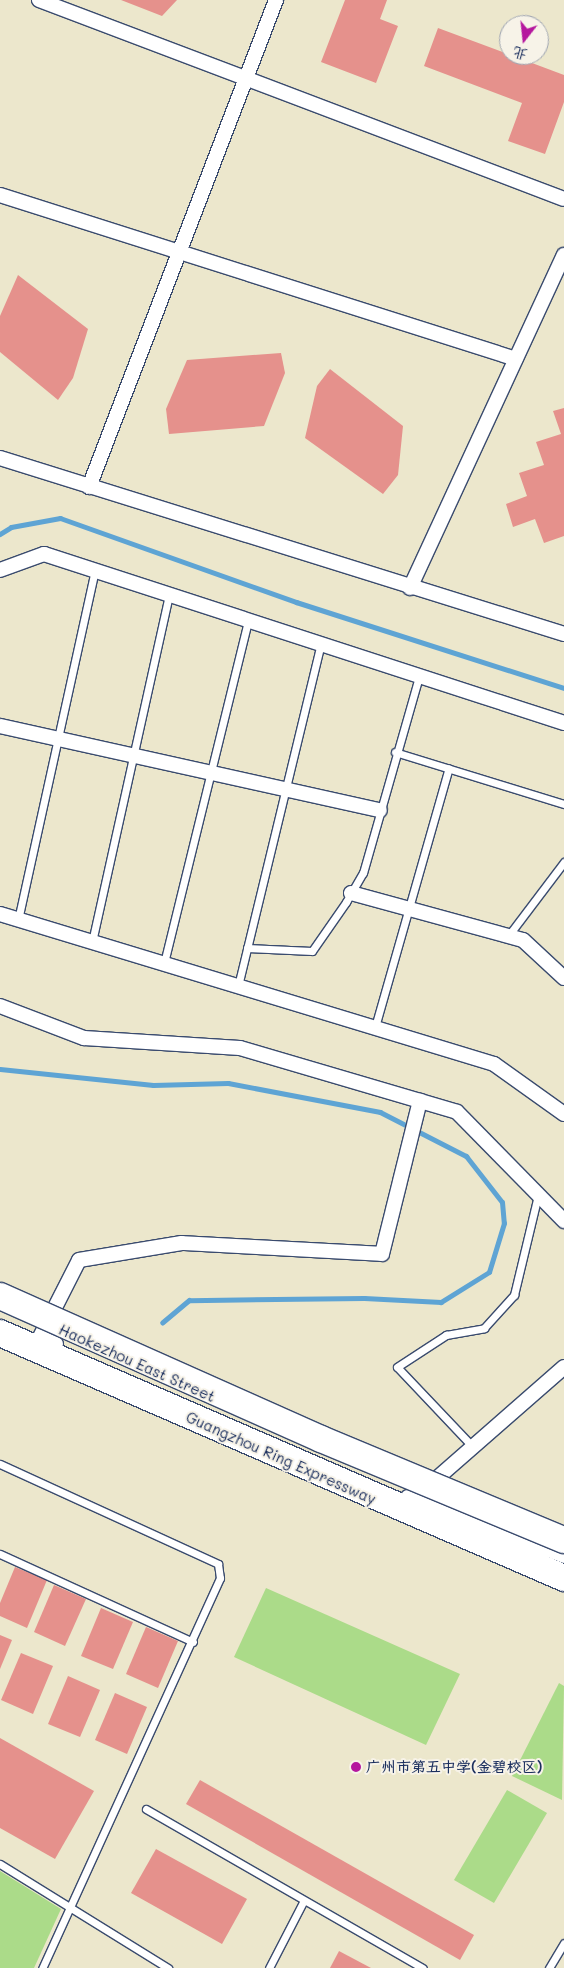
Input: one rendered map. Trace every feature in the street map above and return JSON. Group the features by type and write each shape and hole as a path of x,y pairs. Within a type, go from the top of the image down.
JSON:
{"highway":[{"path":"0,1296 321,1439 564,1540"},
{"name":"Guangzhou Ring Expressway","path":"0,1334 309,1472 564,1578"}],"street":[{"path":"39,0 564,199"},
{"path":"89,487 181,252 276,0"},
{"path":"0,195 516,359"},
{"path":"410,588 564,255"},
{"path":"0,458 410,588 564,634"},
{"path":"0,570 44,554 564,724"},
{"path":"0,726 380,810"},
{"path":"351,893 522,940 564,978"},
{"path":"0,914 494,1064 564,1114"},
{"path":"0,1006 84,1038 240,1048 457,1112 564,1221"},
{"name":"Haokezhou East Street","path":"420,1101 382,1254 182,1243 80,1260 40,1338 320,1464 564,1556"},
{"path":"413,1499 564,1367"}],"lane":[{"path":"18,920 95,571"},
{"path":"92,942 170,595"},
{"path":"164,964 248,620"},
{"path":"238,986 320,644"},
{"path":"247,948 312,952 351,893 362,873 395,752 419,676"},
{"path":"395,752 564,804"},
{"path":"375,1027 449,768"},
{"path":"508,936 564,862"},
{"path":"473,1447 397,1367 446,1335 484,1328 514,1295 538,1195"},
{"path":"0,1464 218,1564 220,1578 193,1642 42,1968"},
{"path":"0,1554 193,1642"},
{"path":"146,1809 303,1902 423,1968"},
{"path":"0,1864 168,1968"},
{"path":"270,1968 303,1902"},
{"path":"550,1968 564,1943"}],"green space":[{"path":"266,1588 460,1674 426,1745 234,1657"},
{"path":"559,1683 564,1686 562,1800 512,1776"},
{"path":"507,1790 547,1813 494,1903 454,1880"},
{"path":"0,1871 61,1909 34,1968 0,1968"}],"building":[{"path":"121,0 177,0 162,16"},
{"path":"345,0 387,0 380,19 398,26 376,83 321,62"},
{"path":"438,28 499,51 499,65 537,65 564,75 564,102 545,154 508,141 522,103 424,66"},
{"path":"18,275 88,329 73,378 58,400 0,352 0,316"},
{"path":"281,353 285,373 264,426 169,434 166,409 187,360"},
{"path":"330,369 403,426 398,475 383,494 305,438 317,386"},
{"path":"564,408 564,536 544,543 535,519 513,527 506,504 527,496 519,473 544,465 536,442 561,434 553,411"},
{"path":"15,1567 47,1580 27,1628 0,1616 0,1603"},
{"path":"54,1585 86,1599 65,1646 34,1632"},
{"path":"101,1608 133,1622 113,1669 81,1656"},
{"path":"146,1627 178,1641 158,1688 126,1674"},
{"path":"0,1635 12,1640 0,1669"},
{"path":"21,1653 53,1666 33,1714 1,1700"},
{"path":"68,1676 100,1690 80,1737 48,1724"},
{"path":"115,1693 147,1707 127,1754 95,1740"},
{"path":"0,1738 94,1791 55,1859 0,1828"},
{"path":"200,1780 474,1935 460,1960 186,1804"},
{"path":"156,1849 247,1899 222,1944 131,1893"},
{"path":"339,1951 371,1968 330,1968"}],"waterway":[{"path":"0,534 11,527 60,518 296,602 564,688"},
{"path":"0,1069 153,1085 228,1083 380,1112 466,1156 502,1202 504,1223 489,1272 441,1302 364,1298 189,1300 162,1323"}],"place":[{"name":"广州市第五中学(金碧校区)","path":"356,1767"}]}
